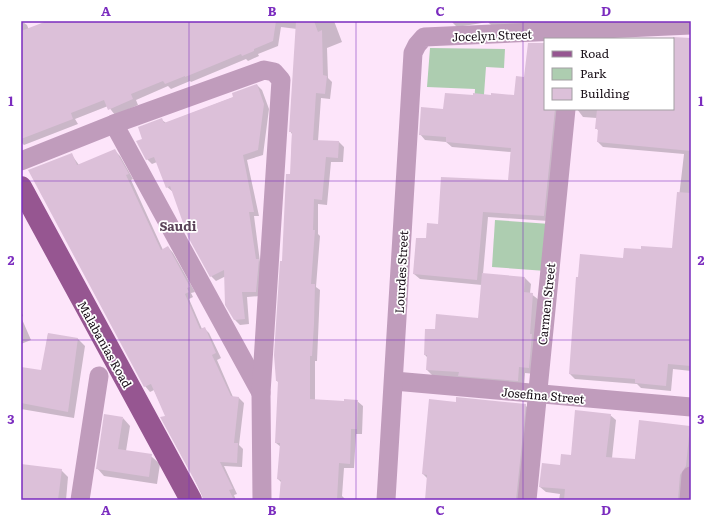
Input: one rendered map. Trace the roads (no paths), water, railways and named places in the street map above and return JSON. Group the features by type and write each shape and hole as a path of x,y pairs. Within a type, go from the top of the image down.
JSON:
{"main road":[{"name":"Malabanias Road","path":"21,187 191,500"}],"street":[{"name":"Jocelyn Street","path":"417,45 424,38 573,35 691,25"},
{"name":"Lourdes Street","path":"386,500 413,53 417,45"},
{"path":"21,161 114,124 264,70 274,72 281,80 262,393 262,500"},
{"name":"Carmen Street","path":"527,500 566,110"},
{"path":"114,124 262,393"},
{"path":"80,500 99,376"},
{"name":"Josefina Street","path":"394,381 691,407"},
{"path":"689,500 691,476"}],"district":[{"name":"Saudi","path":"178,225"}]}
